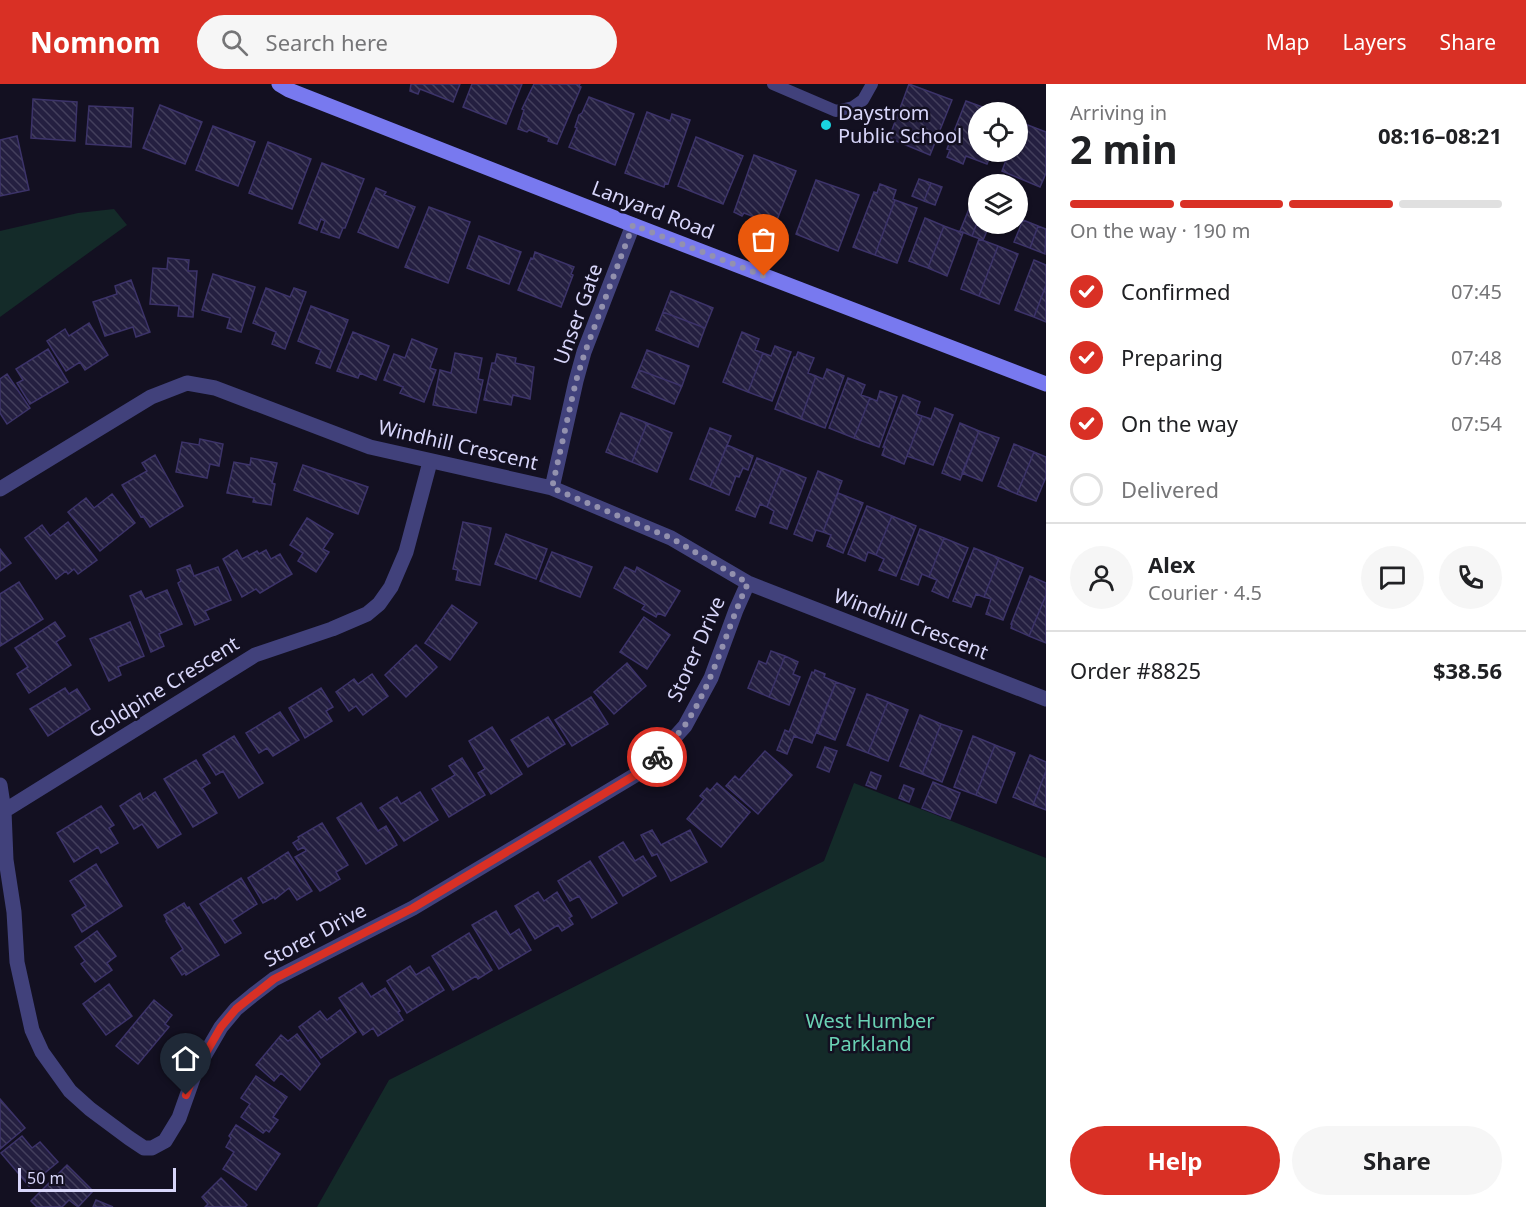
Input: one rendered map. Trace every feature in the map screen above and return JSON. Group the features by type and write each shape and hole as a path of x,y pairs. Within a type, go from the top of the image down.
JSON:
{"street":[{"name":"Lanyard Road","path":"279,84 289,90 633,225 1046,384"},
{"name":"Unser Gate","path":"552,488 576,381 633,225"},
{"name":"Windhill Crescent","path":"0,489 151,397 187,383 215,388 370,447 552,488 671,538 748,583 1046,699"},
{"name":"Goldpine Crescent","path":"4,811 255,655 332,629 367,614 379,604 391,587 405,552 430,462"},
{"name":"Storer Drive","path":"0,785 17,962 32,1030 42,1052 70,1091 129,1138 144,1148 152,1148 165,1141 180,1118 196,1070 221,1027 236,1009 253,995 274,979 413,908 647,768 685,726 711,678 748,583"}],"lane":[{"path":"773,84 836,111 853,107 863,100 872,84"}],"green space":[{"path":"114,209 127,225 0,317 0,231 78,213"},
{"name":"West Humber Parkland","path":"854,783 1046,858 1046,1207 317,1207 389,1080 824,861"}],"building":[{"path":"411,84 460,84 453,102 420,89 418,94 410,91"},
{"path":"472,84 522,84 506,124 463,107"},
{"path":"534,84 580,84 581,87 557,144 529,130 527,132 518,129 524,110 522,109"},
{"path":"909,84 952,100 930,155 889,138"},
{"path":"589,97 634,114 615,165 569,147 577,128 575,127 579,115"},
{"path":"33,99 77,102 75,141 31,138"},
{"path":"966,101 969,102 968,157 966,156 963,164 947,157 950,150 947,149"},
{"path":"160,105 202,122 185,164 143,148"},
{"path":"89,106 133,108 131,147 86,144"},
{"path":"647,112 670,121 672,114 690,120 668,184 665,183 664,187 625,173"},
{"path":"1028,125 1046,132 1046,173 1040,187 1028,182 1028,174 1009,174 1002,171 1005,162 1028,162"},
{"path":"213,126 255,142 238,186 196,170"},
{"path":"17,136 29,190 0,196 0,140"},
{"path":"696,137 743,156 723,204 678,186"},
{"path":"268,142 311,159 292,209 249,193"},
{"path":"754,155 796,171 775,225 744,213 742,216 734,212"},
{"path":"322,163 364,179 339,238 321,232 325,221 321,219 317,230 299,223"},
{"path":"919,179 931,183 924,201 912,196"},
{"path":"816,180 859,195 838,251 796,234"},
{"path":"931,183 942,187 935,205 924,201"},
{"path":"880,184 896,190 893,199 895,200 875,255 853,247 874,192 877,193"},
{"path":"376,188 386,192 384,195 415,207 398,248 358,232"},
{"path":"895,200 917,208 897,263 875,255"},
{"path":"429,207 470,222 448,283 405,267"},
{"path":"968,211 968,234 973,234 972,236 960,231"},
{"path":"925,218 944,226 928,268 909,261"},
{"path":"1028,222 1038,226 1030,248 1014,242 1017,234 1028,234"},
{"path":"944,226 963,233 947,276 928,268"},
{"path":"1038,226 1046,229 1045,254 1030,248"},
{"path":"973,234 986,234 983,240 972,236"},
{"path":"479,236 521,252 509,284 467,268"},
{"path":"979,239 998,246 979,296 961,289"},
{"path":"998,246 1018,254 999,304 979,296"},
{"path":"535,252 574,267 561,307 518,290"},
{"path":"168,258 189,260 188,271 197,271 193,317 178,316 179,306 150,304 153,268 167,269"},
{"path":"1034,260 1046,265 1046,285 1034,317 1015,310"},
{"path":"213,274 255,287 241,332 227,328 230,318 202,310"},
{"path":"131,280 150,332 136,337 133,327 105,336 93,302 117,294 115,286"},
{"path":"1046,285 1046,322 1034,317"},
{"path":"266,288 290,297 294,288 306,292 285,349 272,344 276,332 253,323"},
{"path":"671,291 713,308 705,328 663,312"},
{"path":"311,306 348,320 330,368 316,363 321,350 298,341"},
{"path":"663,312 705,328 698,347 656,330"},
{"path":"89,323 108,355 85,370 80,362 66,371 47,341 65,329 69,336"},
{"path":"353,332 389,346 376,380 360,373 358,378 337,371"},
{"path":"742,332 759,339 755,350 763,353 748,392 723,382"},
{"path":"412,339 437,349 430,368 436,370 424,402 400,393 403,387 384,380 394,354 405,358"},
{"path":"775,346 791,352 772,401 748,392 763,353 771,356"},
{"path":"48,349 68,382 30,404 17,383 23,380 16,369"},
{"path":"647,350 689,366 682,386 639,370"},
{"path":"798,352 814,358 808,373 816,376 801,419 775,409 794,357"},
{"path":"455,353 482,358 478,379 483,380 476,413 433,405 440,370 451,373"},
{"path":"497,354 516,358 515,363 534,367 530,399 513,395 511,405 484,400 492,363 495,363"},
{"path":"827,369 844,376 825,428 801,419 816,376 823,379"},
{"path":"639,370 682,386 674,404 632,387"},
{"path":"7,374 30,408 7,424 0,413 0,379"},
{"path":"848,378 865,385 861,395 870,398 854,438 829,428"},
{"path":"880,391 897,397 879,447 854,438 870,398 877,401"},
{"path":"903,395 920,402 916,414 922,416 904,464 882,455"},
{"path":"935,408 953,415 933,465 907,456 922,416 931,419"},
{"path":"621,413 647,423 632,462 606,452"},
{"path":"647,423 672,433 657,472 632,462"},
{"path":"960,423 979,431 960,480 942,473"},
{"path":"710,428 731,436 710,487 690,479"},
{"path":"979,431 999,438 982,481 962,473"},
{"path":"200,439 223,444 219,466 210,464 207,478 176,472 182,442 199,445"},
{"path":"1014,444 1034,452 1017,494 998,486"},
{"path":"727,445 753,456 748,470 743,468 739,477 736,476 729,495 710,487"},
{"path":"1034,452 1046,457 1046,477 1036,501 1017,494"},
{"path":"155,455 183,506 150,527 143,516 141,517 122,485 147,471 142,463"},
{"path":"251,458 277,463 272,483 275,484 271,505 253,502 254,498 227,493 234,462 250,465"},
{"path":"757,458 782,468 767,507 760,504 755,517 736,510"},
{"path":"303,465 368,487 358,514 294,490"},
{"path":"782,468 806,478 787,529 770,523 774,511 767,507"},
{"path":"818,471 842,481 823,532 816,530 812,541 794,534"},
{"path":"838,493 863,503 843,553 827,546 831,535 823,532"},
{"path":"112,494 135,523 100,551 68,512 86,498 94,508"},
{"path":"867,506 892,516 876,555 868,552 865,561 848,554"},
{"path":"892,516 916,526 896,576 879,570 884,559 876,555"},
{"path":"307,518 333,534 323,549 329,552 316,572 298,561 303,553 290,545"},
{"path":"68,522 97,560 78,574 74,569 68,574 66,571 56,579 25,538 42,525 50,536"},
{"path":"463,522 491,528 480,585 456,580 458,570 453,569"},
{"path":"920,529 944,538 929,577 922,574 918,585 901,579"},
{"path":"506,534 547,549 536,579 495,564"},
{"path":"944,538 968,548 948,598 932,591 937,580 929,577"},
{"path":"974,548 999,558 984,597 976,594 971,607 953,601"},
{"path":"0,549 11,563 0,571"},
{"path":"237,550 242,559 257,551 259,554 266,550 271,559 280,554 292,574 260,593 256,589 242,597 223,559"},
{"path":"552,552 592,567 580,597 540,581"},
{"path":"999,558 1023,568 1003,620 986,614 991,599 984,597"},
{"path":"190,565 194,576 218,567 231,600 205,611 209,619 195,625 178,583 181,581 177,570"},
{"path":"625,567 635,572 637,567 680,591 665,616 658,613 656,617 642,609 645,605 614,588"},
{"path":"1030,576 1046,583 1046,595 1029,636 1011,628 1011,624"},
{"path":"19,582 43,619 0,646 0,594"},
{"path":"167,590 182,624 159,634 164,646 151,652 130,596 141,591 145,599"},
{"path":"1046,595 1046,643 1029,636"},
{"path":"452,605 477,623 450,660 425,643"},
{"path":"644,617 670,635 647,669 620,652"},
{"path":"55,622 65,636 56,642 71,665 29,693 17,674 28,667 15,648"},
{"path":"130,622 144,656 118,667 121,675 109,681 90,639"},
{"path":"416,645 437,667 406,697 385,675"},
{"path":"771,651 785,656 769,697 748,688 759,661 766,664"},
{"path":"785,656 798,662 793,674 800,677 789,705 769,697"},
{"path":"627,663 646,686 614,714 594,692"},
{"path":"815,670 836,682 812,743 794,736 787,754 777,750 785,730 789,732 812,672 814,673"},
{"path":"372,674 388,696 363,715 356,706 349,711 336,692 354,679 358,684"},
{"path":"836,682 855,689 835,740 817,733"},
{"path":"65,688 69,694 77,689 90,709 48,736 30,709"},
{"path":"321,688 333,707 326,711 332,721 305,738 289,708"},
{"path":"867,694 888,702 868,753 847,745"},
{"path":"591,697 608,724 572,746 555,720"},
{"path":"888,702 908,710 888,761 868,753"},
{"path":"280,712 299,740 273,756 267,748 259,753 246,733"},
{"path":"920,715 941,724 922,774 900,766"},
{"path":"548,717 565,744 528,767 511,740"},
{"path":"941,724 962,731 942,782 922,774"},
{"path":"492,727 522,774 491,794 478,773 485,769 469,741"},
{"path":"234,736 263,783 239,798 223,771 216,775 203,755"},
{"path":"973,736 995,745 976,795 954,787"},
{"path":"995,745 1015,753 996,803 976,795"},
{"path":"825,747 837,751 829,772 817,767"},
{"path":"765,751 792,775 758,814 726,786 735,776 739,780"},
{"path":"1030,755 1046,762 1046,771 1033,805 1013,797"},
{"path":"462,758 485,795 449,817 432,789 455,775 449,766"},
{"path":"196,760 210,783 202,788 217,813 193,827 164,779"},
{"path":"1046,771 1046,810 1033,805"},
{"path":"871,772 881,776 876,789 866,785"},
{"path":"933,782 960,793 950,819 922,808"},
{"path":"717,783 750,812 721,847 687,819 704,799 700,796 707,788 710,791"},
{"path":"904,785 914,789 909,802 899,798"},
{"path":"155,792 181,834 158,848 142,824 134,829 120,806 140,793 143,800"},
{"path":"420,792 438,820 404,841 380,808 397,797 401,804"},
{"path":"361,803 378,831 386,826 397,845 366,864 337,818"},
{"path":"101,806 114,825 109,828 118,843 101,853 98,847 74,862 57,833"},
{"path":"322,823 348,865 336,872 340,879 320,891 295,857 306,851 304,847 298,850 293,843 299,839 298,837"},
{"path":"652,830 661,845 690,830 707,862 671,881 657,854 652,856 641,835"},
{"path":"623,842 635,861 643,856 656,876 623,896 599,857"},
{"path":"288,852 312,891 297,900 289,888 275,899 274,897 263,903 248,878"},
{"path":"590,861 617,903 592,918 579,896 570,901 558,881"},
{"path":"96,864 122,906 82,932 72,915 86,906 70,881"},
{"path":"241,878 257,904 232,920 241,933 225,943 200,904"},
{"path":"538,892 544,901 557,892 572,916 569,918 573,924 562,931 558,925 535,939 515,906"},
{"path":"184,903 187,908 189,907 219,955 186,975 185,973 182,975 171,958 183,949 164,915"},
{"path":"496,911 510,935 519,929 531,950 499,969 472,925"},
{"path":"97,931 116,956 107,963 112,970 95,982 81,964 85,961 75,947"},
{"path":"469,933 492,970 478,979 476,976 453,990 432,956"},
{"path":"410,966 416,975 429,967 444,990 407,1013 387,981"},
{"path":"362,983 371,997 385,988 403,1020 378,1036 373,1028 363,1035 339,998"},
{"path":"109,984 132,1016 106,1035 83,1004"},
{"path":"154,1000 172,1015 165,1024 169,1027 138,1064 116,1046"},
{"path":"340,1010 356,1032 321,1058 299,1027 320,1011 327,1020"},
{"path":"297,1034 320,1064 300,1090 281,1073 274,1081 256,1065 281,1035 288,1041"},
{"path":"256,1076 287,1097 273,1117 278,1120 269,1132 266,1130 263,1133 241,1117 250,1104 241,1098"},
{"path":"0,1099 25,1128 0,1149"},
{"path":"236,1125 280,1154 256,1190 223,1169 234,1152 226,1147 231,1138 229,1136"},
{"path":"22,1136 32,1148 40,1142 58,1162 29,1186 1,1153"},
{"path":"67,1165 93,1191 78,1207 69,1200 62,1207 37,1207 31,1201"},
{"path":"221,1178 247,1205 245,1207 205,1207 208,1204 202,1197"},
{"path":"96,1200 113,1207 93,1207"}],"way so far":[{"path":"657,757 685,726 711,678 748,583 671,538 552,488 576,381 633,225 764,276"}],"place":[{"name":"Daystrom Public School","path":"826,125"}],"route":[{"path":"186,1095 196,1070 221,1027 236,1009 274,979 413,908 647,768 657,757"}]}
